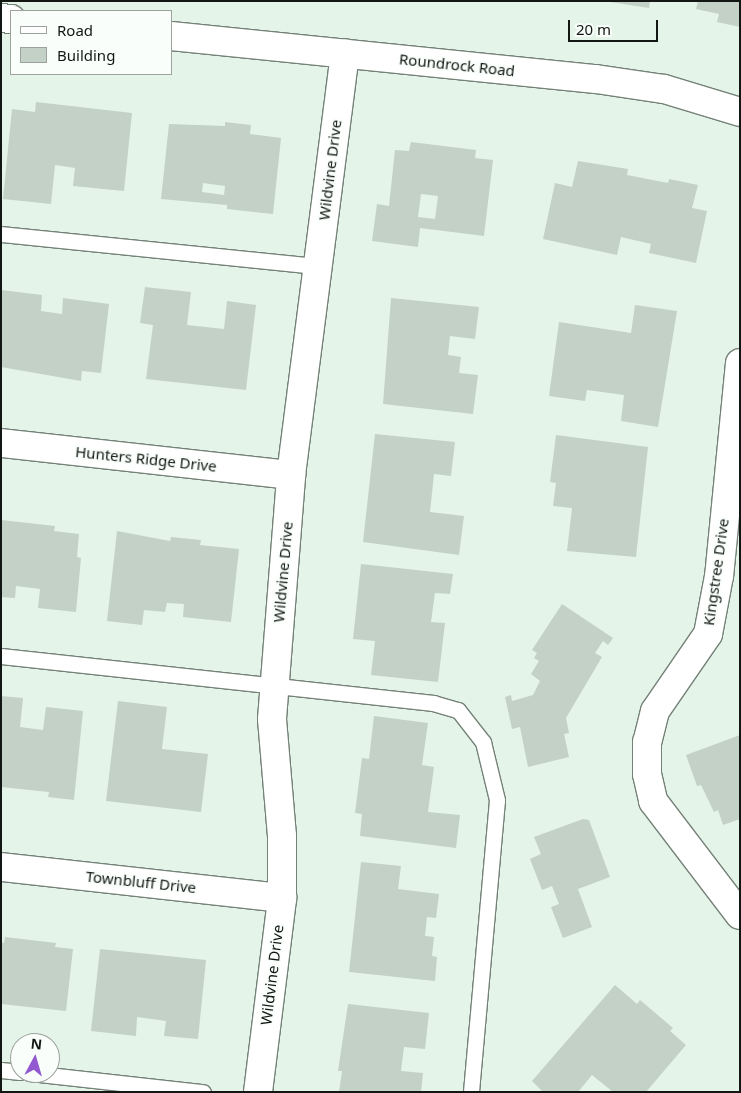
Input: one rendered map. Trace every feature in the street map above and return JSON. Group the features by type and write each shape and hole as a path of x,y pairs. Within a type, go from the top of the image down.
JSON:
{"street":[{"name":"Roundrock Road","path":"172,36 664,89 740,112"},
{"name":"Wildvine Drive","path":"258,1092 282,898 282,836 272,719 291,475 345,54"},
{"name":"Kingstree Drive","path":"740,362 719,576 708,634 655,712 647,742 646,774 653,801 740,915"},
{"name":"Hunters Ridge Drive","path":"1,443 291,475"},
{"name":"Townbluff Drive","path":"1,867 282,898"}],"lane":[{"path":"1,234 318,266"},
{"path":"1,656 433,703 458,710 483,742 497,800 471,1092"},
{"path":"60,1076 203,1092"}],"building":[{"path":"604,1 650,1 649,8"},
{"path":"698,1 740,1 740,27 717,22 719,14 696,9"},
{"path":"36,102 132,113 124,191 73,186 75,168 55,165 51,204 3,199 12,109 35,112"},
{"path":"225,122 251,125 250,134 281,138 273,214 227,209 227,205 161,199 169,124 225,126","holes":["203,183 225,186 224,195 202,192"]},
{"path":"411,142 476,150 475,158 493,160 484,236 420,228 418,247 372,241 377,204 389,206 395,150 409,151","holes":["421,194 438,196 435,219 418,217"]},
{"path":"578,161 628,169 627,175 668,183 669,179 698,185 692,208 707,211 696,263 649,253 651,244 621,237 617,255 543,239 555,183 572,187"},
{"path":"145,287 191,292 187,325 224,329 227,301 256,305 246,390 146,379 153,325 140,323"},
{"path":"1,290 42,295 41,311 62,314 63,298 109,304 101,373 82,371 81,381 1,367"},
{"path":"391,298 479,307 475,339 450,336 448,355 461,357 459,373 478,375 473,414 383,404"},
{"path":"635,305 677,311 658,427 621,421 624,395 587,390 585,401 549,396 559,322 631,333"},
{"path":"375,434 455,442 451,476 434,474 430,512 464,516 459,555 363,542"},
{"path":"556,435 648,447 636,557 567,551 572,508 553,506 556,483 550,482"},
{"path":"1,520 55,526 54,531 79,534 77,557 81,558 76,612 38,608 40,589 16,586 15,598 1,597"},
{"path":"117,531 170,541 171,537 201,540 200,545 239,549 231,622 183,617 184,604 167,603 165,612 144,610 142,625 107,621"},
{"path":"361,564 453,574 450,594 435,593 431,622 445,623 438,682 371,675 375,641 353,639"},
{"path":"562,604 613,638 608,645 603,641 595,653 602,657 566,718 569,733 564,734 569,757 528,767 520,727 512,729 505,697 511,695 512,701 533,695 540,681 531,674 539,661 534,658 537,653 532,650"},
{"path":"1,696 23,698 20,727 43,730 46,707 83,711 74,800 48,797 49,792 1,787"},
{"path":"118,701 167,707 162,749 208,754 201,812 106,801"},
{"path":"374,716 428,723 422,765 434,767 428,812 460,815 456,848 360,836 362,814 355,813 362,758 369,759"},
{"path":"740,735 740,819 723,825 718,810 714,812 701,785 697,786 686,755"},
{"path":"583,819 589,820 610,877 578,889 592,927 563,938 551,907 559,904 552,886 542,890 530,859 541,854 534,837"},
{"path":"361,862 401,866 398,889 439,894 436,918 427,917 425,936 434,937 432,956 437,957 435,981 349,972"},
{"path":"5,937 56,943 55,947 73,949 66,1011 1,1004 1,942 4,943"},
{"path":"100,949 206,960 198,1039 164,1036 166,1021 137,1017 136,1036 91,1031"},
{"path":"615,985 637,1004 640,1000 673,1028 670,1031 686,1045 646,1092 613,1092 592,1075 578,1092 543,1092 532,1081"},
{"path":"348,1004 429,1013 425,1049 404,1047 401,1071 423,1073 421,1092 339,1092 342,1071 338,1071"}]}
